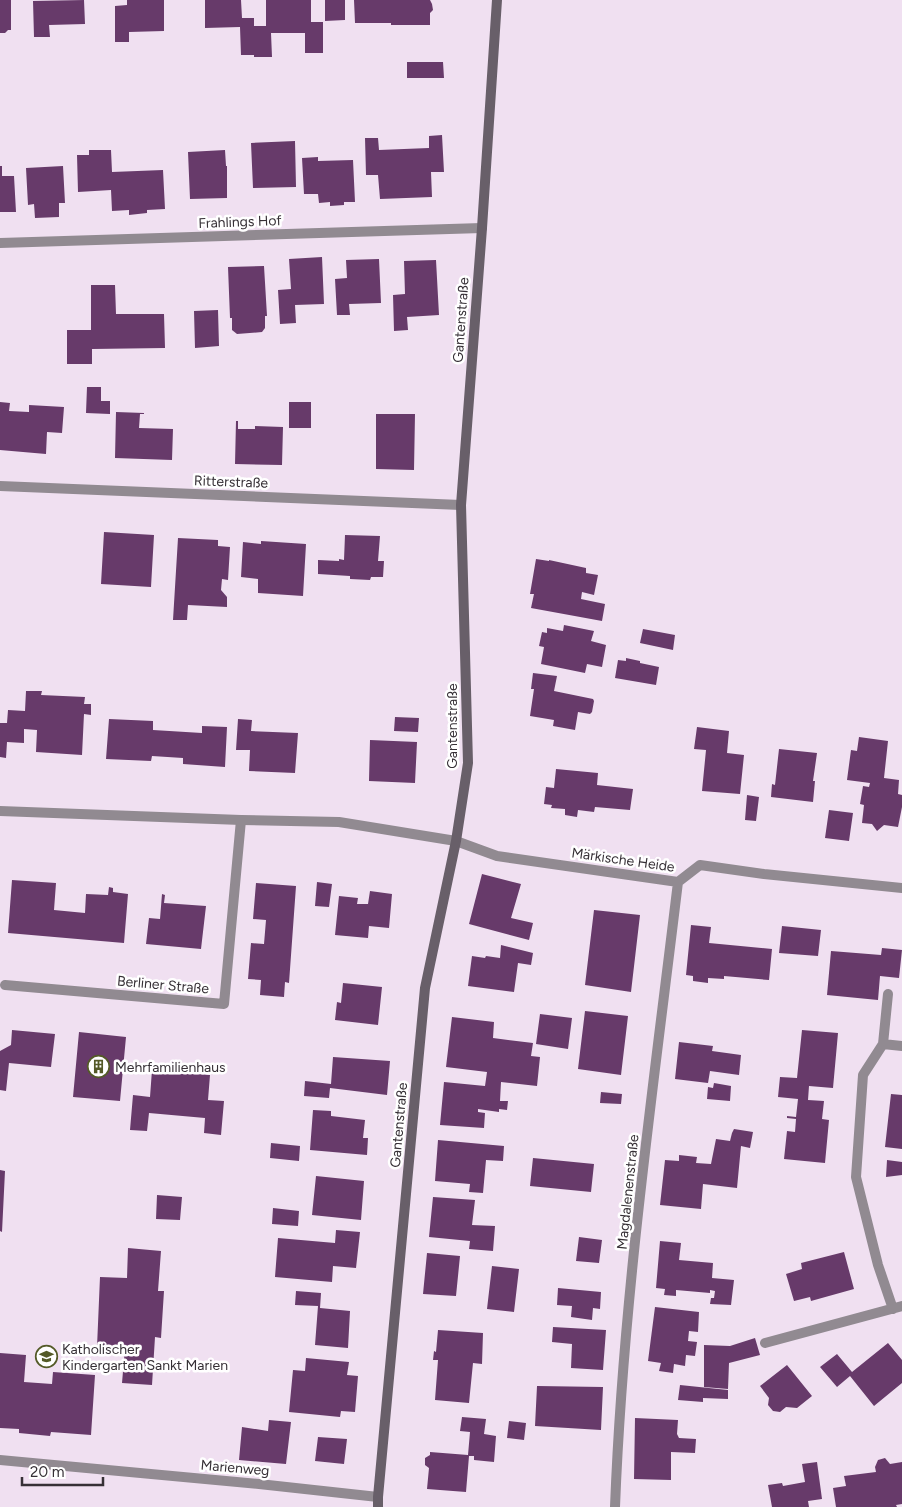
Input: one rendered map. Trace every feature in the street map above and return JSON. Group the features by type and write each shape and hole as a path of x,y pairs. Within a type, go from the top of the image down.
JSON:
{"street":[{"name":"Gantenstraße","path":"378,1502 426,988 456,841 468,763 461,505 497,0"},
{"name":"Frahlings Hof","path":"0,243 482,228"},
{"name":"Ritterstraße","path":"0,486 461,505"},
{"path":"0,811 340,822 456,841"},
{"name":"Berliner Straße","path":"5,985 224,1004 241,820"},
{"name":"Märkische Heide","path":"456,841 498,856 678,882 700,865 764,874 902,888"},
{"name":"Magdalenenstraße","path":"616,1507 618,1445 627,1323 678,882"},
{"path":"764,1343 897,1308 878,1265 856,1177 863,1075 883,1044 888,994"},
{"path":"883,1044 902,1046"},
{"name":"Marienweg","path":"0,1460 259,1484 378,1502"}],"building":[{"path":"0,0 11,0 11,30 5,33 0,33"},
{"path":"84,0 85,24 49,25 50,37 34,37 33,1"},
{"path":"127,0 164,0 164,31 129,32 129,42 115,42 115,6 127,5"},
{"path":"205,0 241,0 242,18 254,18 254,26 266,26 266,0 311,0 311,22 323,22 323,53 305,53 305,33 271,33 272,57 241,55 240,27 205,28"},
{"path":"325,0 345,0 345,20 325,21"},
{"path":"354,0 430,0 433,10 430,13 430,25 355,23"},
{"path":"407,62 443,62 444,78 407,78"},
{"path":"442,135 444,172 431,172 432,197 380,199 378,175 366,175 365,138 378,138 379,150 429,148 429,136"},
{"path":"295,141 296,187 253,188 251,143"},
{"path":"89,150 111,150 112,172 163,170 165,209 147,210 147,213 129,215 129,210 112,211 111,190 78,192 77,155 89,155"},
{"path":"225,150 227,198 190,199 188,152"},
{"path":"318,157 318,161 353,160 355,202 344,202 344,205 330,206 330,202 319,203 318,194 304,194 302,158"},
{"path":"0,166 2,166 2,176 14,176 16,212 0,212"},
{"path":"63,166 65,203 59,203 59,217 35,218 34,204 28,205 26,168"},
{"path":"322,257 324,304 295,305 296,323 280,324 278,290 291,289 289,259"},
{"path":"379,259 381,303 349,304 350,315 337,315 335,279 347,278 346,260"},
{"path":"436,260 439,315 407,317 408,330 394,331 393,295 405,294 404,261"},
{"path":"264,266 267,316 265,316 265,328 262,332 237,334 232,330 232,318 230,318 228,267"},
{"path":"91,285 115,285 116,314 164,314 165,348 92,349 92,364 67,364 67,330 91,330"},
{"path":"218,310 219,346 195,348 194,311"},
{"path":"87,387 101,387 101,401 110,401 110,414 86,413"},
{"path":"0,402 10,403 9,411 29,412 29,405 64,407 62,433 47,432 46,454 0,450"},
{"path":"289,402 311,402 311,428 289,428"},
{"path":"116,412 144,413 140,414 139,428 173,429 172,460 115,458"},
{"path":"376,414 415,414 414,470 376,469"},
{"path":"236,421 238,421 238,429 255,429 255,426 283,427 282,465 235,464"},
{"path":"104,532 154,535 151,587 101,584"},
{"path":"345,535 380,536 378,561 384,561 383,577 371,577 370,580 350,579 350,576 318,574 318,560 344,560"},
{"path":"178,538 218,540 218,546 230,547 228,580 222,579 221,590 227,597 227,607 188,605 187,620 173,620"},
{"path":"261,541 306,544 303,596 258,593 258,579 241,577 243,542 261,544"},
{"path":"536,559 586,568 586,573 598,575 594,595 582,592 581,599 605,604 602,621 531,608 534,594 530,594"},
{"path":"564,625 594,631 591,641 606,645 602,667 587,664 585,673 541,664 544,647 539,646 542,632 547,633 547,628 563,631"},
{"path":"643,629 675,635 673,650 640,643"},
{"path":"626,658 659,667 656,685 615,678 618,660 626,661"},
{"path":"533,673 557,676 554,691 593,699 592,712 590,714 578,712 575,730 553,726 554,720 530,716 534,689 531,689"},
{"path":"26,691 42,691 41,695 85,697 84,704 91,704 91,715 84,714 82,755 36,752 37,730 24,729 24,743 7,742 6,758 0,757 0,723 7,723 8,710 25,711"},
{"path":"395,717 419,718 418,732 394,731"},
{"path":"109,719 153,721 153,730 202,733 202,726 227,727 225,767 183,764 183,758 152,756 151,761 106,759"},
{"path":"238,719 252,720 251,731 298,733 295,773 249,771 250,750 236,750"},
{"path":"697,727 729,731 727,753 744,755 740,794 702,791 706,750 694,749"},
{"path":"859,737 888,741 884,778 899,780 898,794 902,795 902,807 898,827 884,825 877,831 872,824 862,823 864,805 860,804 863,786 869,787 870,783 847,780 851,750 857,751"},
{"path":"370,740 417,742 415,783 369,781"},
{"path":"779,749 817,753 813,781 815,781 813,802 771,797 772,784 775,785"},
{"path":"556,769 598,773 597,785 633,789 630,810 595,807 594,812 578,810 577,817 565,815 565,809 551,808 552,805 544,804 546,787 554,788"},
{"path":"747,795 759,797 756,821 745,820"},
{"path":"829,810 853,813 849,841 825,838"},
{"path":"482,874 521,884 511,918 533,923 529,940 469,924"},
{"path":"12,880 56,883 54,910 85,913 86,894 108,895 109,887 113,888 113,892 128,894 124,943 8,933"},
{"path":"317,882 332,884 329,907 315,906"},
{"path":"256,883 296,886 289,983 285,982 284,997 260,995 261,980 248,979 251,943 264,944 266,920 253,919"},
{"path":"370,891 392,894 389,928 369,926 368,938 335,935 339,896 358,898 357,904 368,904"},
{"path":"162,894 165,895 164,903 206,906 201,949 146,944 149,918 160,919"},
{"path":"594,910 640,915 631,992 585,985"},
{"path":"691,925 711,927 709,943 772,949 769,980 724,976 724,979 708,978 708,983 693,981 693,976 686,975"},
{"path":"782,926 821,930 818,956 779,953"},
{"path":"501,945 533,953 531,965 518,963 514,992 468,986 472,956 500,958"},
{"path":"882,948 902,950 899,978 880,976 878,1000 827,995 831,951 881,955"},
{"path":"343,983 382,987 378,1025 335,1020 337,1002 341,1003"},
{"path":"585,1011 628,1016 621,1075 578,1069"},
{"path":"540,1014 572,1018 568,1049 536,1044"},
{"path":"452,1017 494,1022 493,1038 533,1043 531,1056 540,1057 537,1086 501,1082 500,1101 508,1101 507,1110 499,1109 499,1112 478,1109 478,1112 485,1113 484,1128 440,1125 444,1082 485,1086 487,1072 446,1067"},
{"path":"12,1030 55,1034 51,1067 9,1063 6,1091 0,1090 0,1051 11,1045"},
{"path":"802,1030 838,1033 833,1088 809,1086 808,1100 824,1101 822,1119 829,1120 825,1163 784,1159 787,1131 795,1132 796,1119 787,1118 787,1116 796,1117 798,1099 778,1097 780,1077 797,1078"},
{"name":"Mehrfamilienhaus","path":"79,1032 126,1037 120,1101 73,1097"},
{"path":"679,1042 713,1046 712,1051 741,1055 739,1075 710,1071 708,1083 675,1079"},
{"path":"333,1057 390,1061 387,1095 330,1088 329,1098 304,1096 305,1081 331,1084"},
{"path":"152,1070 210,1075 208,1100 224,1101 221,1135 204,1133 205,1118 149,1113 147,1131 130,1130 133,1095 150,1097"},
{"path":"714,1083 731,1086 730,1101 707,1099 708,1087 713,1088"},
{"path":"601,1092 622,1094 621,1104 600,1103"},
{"path":"891,1094 902,1095 902,1149 885,1147"},
{"path":"313,1110 331,1111 331,1116 365,1120 363,1138 368,1138 367,1155 310,1150"},
{"path":"734,1129 753,1132 750,1148 741,1146 737,1188 703,1184 701,1209 660,1205 665,1160 679,1161 679,1155 697,1157 696,1163 711,1164 716,1139 730,1141"},
{"path":"438,1140 504,1146 503,1161 486,1160 483,1193 469,1192 470,1184 435,1181"},
{"path":"271,1143 300,1146 299,1161 270,1158"},
{"path":"533,1158 594,1164 591,1192 530,1186"},
{"path":"887,1160 902,1162 902,1175 886,1177"},
{"path":"0,1170 5,1171 2,1232 0,1231"},
{"path":"316,1176 364,1181 361,1220 312,1215"},
{"path":"157,1195 182,1197 180,1220 156,1219"},
{"path":"433,1197 475,1200 472,1225 495,1226 493,1251 469,1249 470,1241 429,1237"},
{"path":"273,1208 299,1211 298,1226 272,1224"},
{"path":"336,1230 360,1232 356,1268 333,1266 332,1282 275,1277 278,1238 335,1243"},
{"path":"579,1237 602,1240 599,1263 576,1261"},
{"path":"660,1241 681,1243 679,1260 713,1263 712,1278 734,1280 731,1305 710,1304 711,1298 714,1298 715,1291 710,1290 710,1293 676,1290 676,1296 664,1295 665,1289 656,1288"},
{"path":"128,1248 161,1251 158,1291 164,1291 161,1338 155,1337 152,1385 122,1383 125,1348 97,1347 100,1277 127,1278"},
{"path":"844,1252 854,1289 811,1301 810,1297 794,1301 786,1274 802,1269 801,1263"},
{"path":"427,1253 460,1256 456,1296 423,1294"},
{"path":"492,1266 519,1269 514,1312 487,1309"},
{"path":"558,1288 601,1292 600,1309 593,1308 592,1320 571,1317 572,1306 557,1305"},
{"path":"296,1291 321,1293 320,1308 350,1311 348,1348 315,1345 318,1306 295,1305"},
{"path":"655,1307 699,1312 698,1332 689,1331 688,1341 697,1342 695,1356 686,1355 685,1366 674,1364 673,1373 659,1371 661,1363 648,1361"},
{"path":"553,1327 606,1330 603,1370 571,1368 572,1344 552,1342"},
{"path":"438,1330 483,1333 482,1364 473,1363 469,1403 435,1400 438,1360 433,1360 434,1351 436,1352"},
{"path":"755,1338 760,1355 729,1363 728,1389 704,1387 704,1345 730,1346"},
{"path":"888,1343 902,1360 902,1383 874,1406 850,1376 837,1387 820,1367 837,1354 852,1372"},
{"name":"Katholischer Kindergarten Sankt Marien","path":"0,1353 26,1355 24,1382 52,1384 53,1372 95,1375 91,1435 51,1432 50,1436 19,1433 19,1429 0,1428"},
{"path":"306,1358 349,1362 347,1375 358,1376 355,1412 341,1411 340,1417 289,1412 293,1370 305,1371"},
{"path":"787,1365 812,1396 797,1408 786,1407 780,1412 773,1411 768,1405 769,1398 760,1386"},
{"path":"680,1385 728,1390 728,1399 703,1398 703,1402 678,1400"},
{"path":"537,1386 603,1387 601,1430 535,1426"},
{"path":"462,1417 486,1419 484,1434 496,1436 494,1462 474,1460 474,1456 469,1456 466,1492 427,1489 429,1468 425,1465 425,1458 430,1455 430,1452 468,1455 470,1432 460,1431"},
{"path":"635,1418 678,1420 677,1434 679,1438 696,1439 695,1453 671,1452 671,1480 634,1479"},
{"path":"269,1420 291,1422 286,1464 239,1460 242,1427 268,1431"},
{"path":"509,1421 526,1423 524,1440 507,1438"},
{"path":"318,1437 347,1439 344,1464 315,1461"},
{"path":"885,1458 890,1464 902,1462 902,1504 896,1505 897,1507 836,1507 833,1488 846,1486 844,1476 876,1472 875,1467 878,1460"},
{"path":"817,1462 822,1499 808,1501 809,1507 772,1507 768,1485 782,1483 783,1486 805,1482 802,1464"}],"place":[{"name":"Mehrfamilienhaus","path":"99,1067"},
{"name":"Katholischer Kindergarten Sankt Marien","path":"46,1357"}]}
